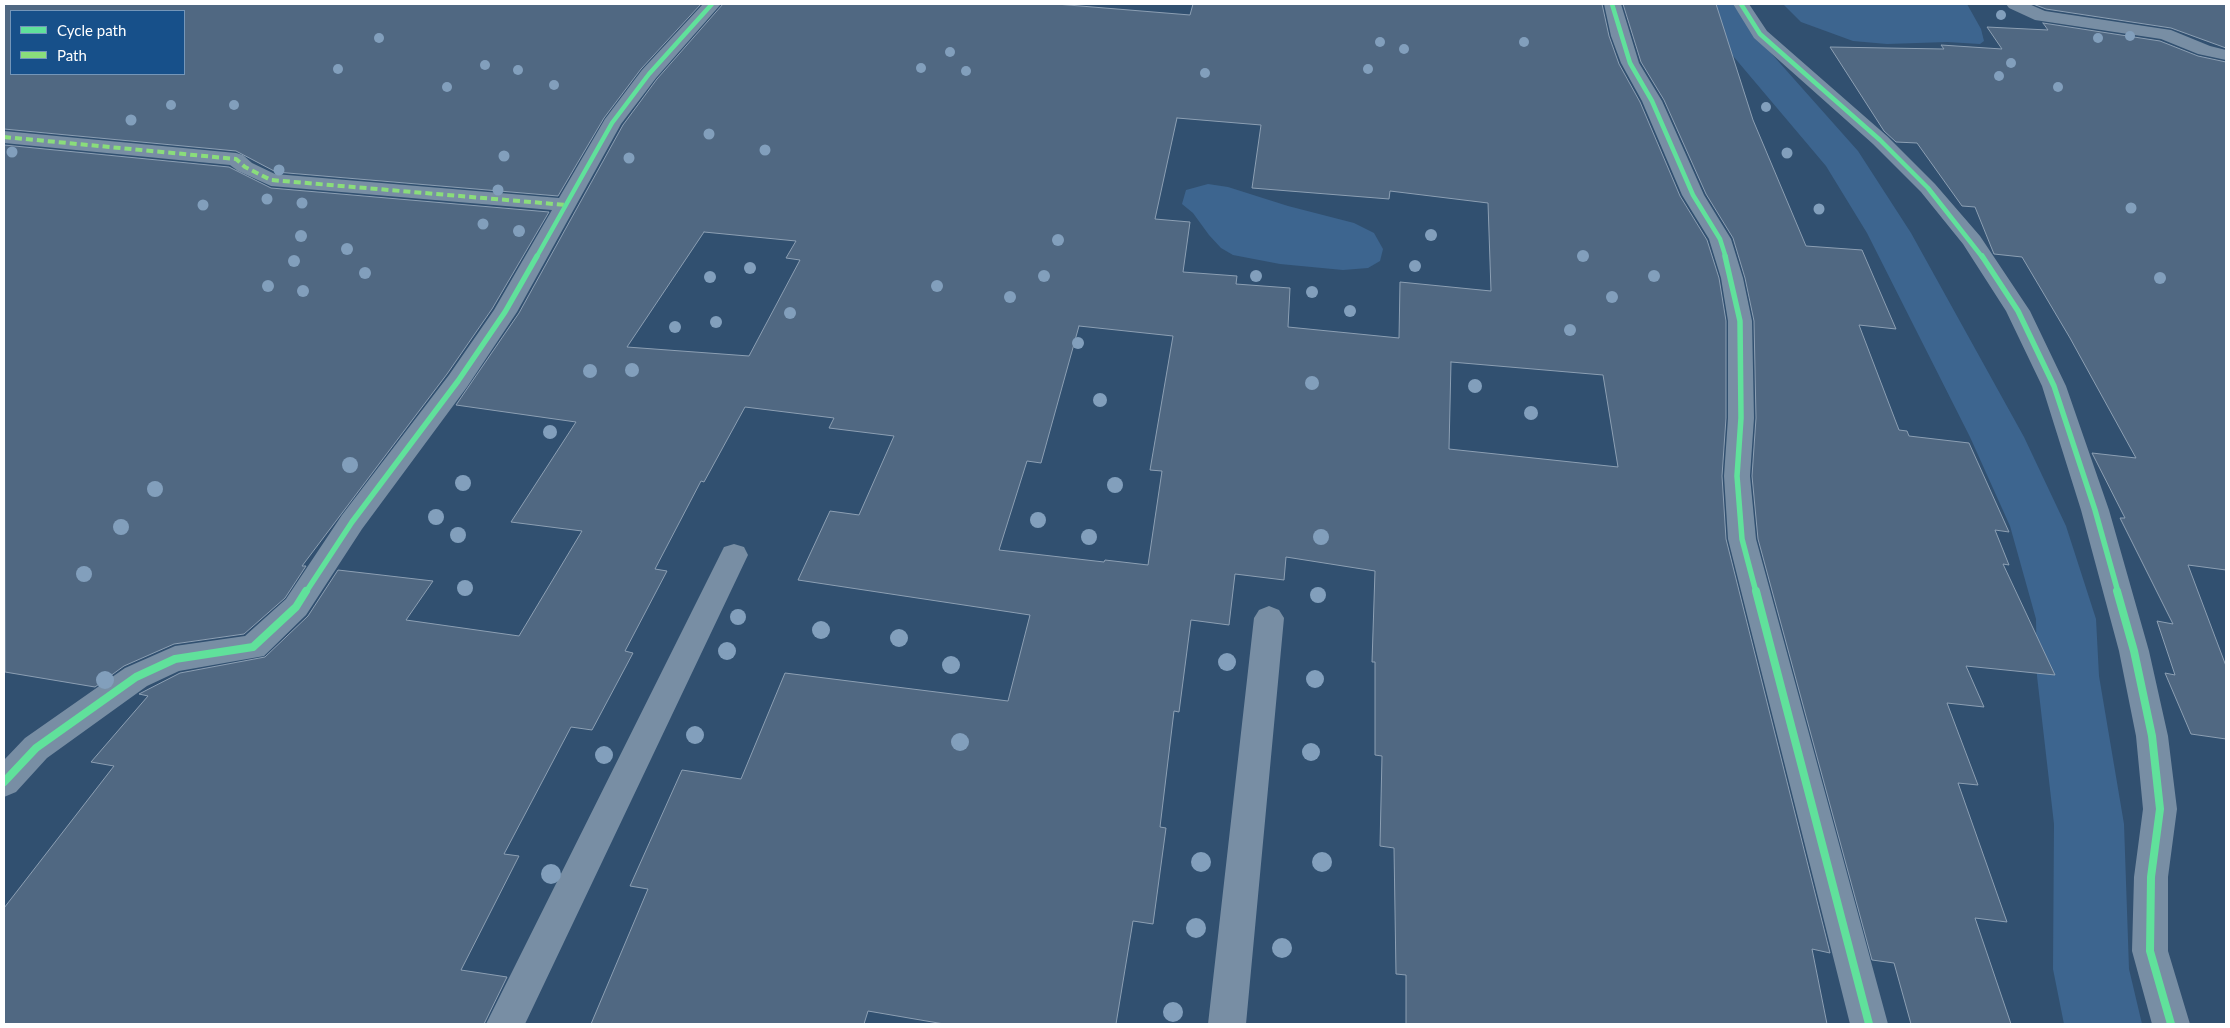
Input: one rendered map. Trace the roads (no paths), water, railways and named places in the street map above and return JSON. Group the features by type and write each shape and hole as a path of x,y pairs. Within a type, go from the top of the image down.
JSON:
{"street":[{"path":"4,782 36,748 136,676 174,659 254,647 296,607 352,522 458,381 500,319 612,123 649,74 712,4"},
{"path":"1612,4 1620,36 1630,63 1652,101 1693,195 1720,239 1732,278 1740,321 1741,418 1737,476 1742,539 1869,1024"},
{"path":"1742,4 1760,34 1880,140 1928,188 1972,241 2018,311 2054,386 2095,510 2134,651 2152,736 2160,809 2151,877 2150,952 2171,1024"},
{"path":"2015,4 2041,16 2165,34 2204,50 2226,55"},
{"path":"4,137 236,159 245,167 271,180 566,205"},
{"path":"505,1024 734,555"},
{"path":"1227,1024 1269,618"}],"water":[{"path":"1783,4 1967,4 1981,29 1984,41 1980,44 1947,42 1887,44 1853,41 1801,22"},
{"path":"1208,184 1228,187 1288,206 1354,223 1374,233 1383,249 1380,261 1368,268 1343,270 1280,264 1233,255 1221,248 1193,213 1182,204 1186,190"}],"waterway":[{"path":"1715,4 1741,42 1843,160 1889,233 1997,437 2038,526 2066,619 2068,676 2089,824 2091,969 2103,1024"}]}
